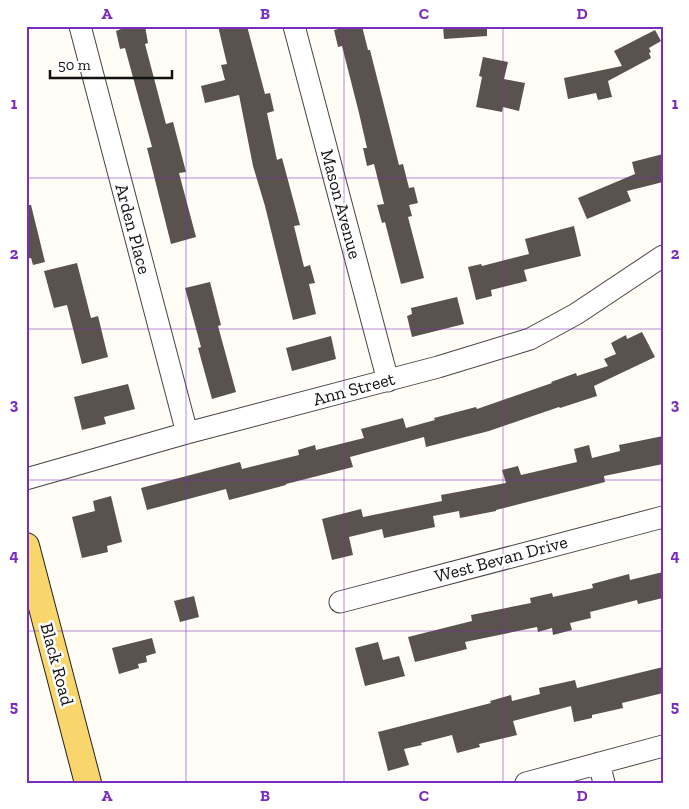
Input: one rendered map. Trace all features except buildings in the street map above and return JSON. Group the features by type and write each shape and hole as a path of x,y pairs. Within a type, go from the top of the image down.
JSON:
{"main road":[{"name":"Black Road","path":"26,546 88,783"}],"street":[{"name":"Arden Place","path":"80,26 187,433"},
{"name":"Mason Avenue","path":"294,26 388,381"},
{"name":"Ann Street","path":"26,478 187,433 438,368 530,339 576,314 663,256"},
{"name":"West Bevan Drive","path":"340,602 663,517"},
{"path":"526,783 602,773 663,746"}]}
